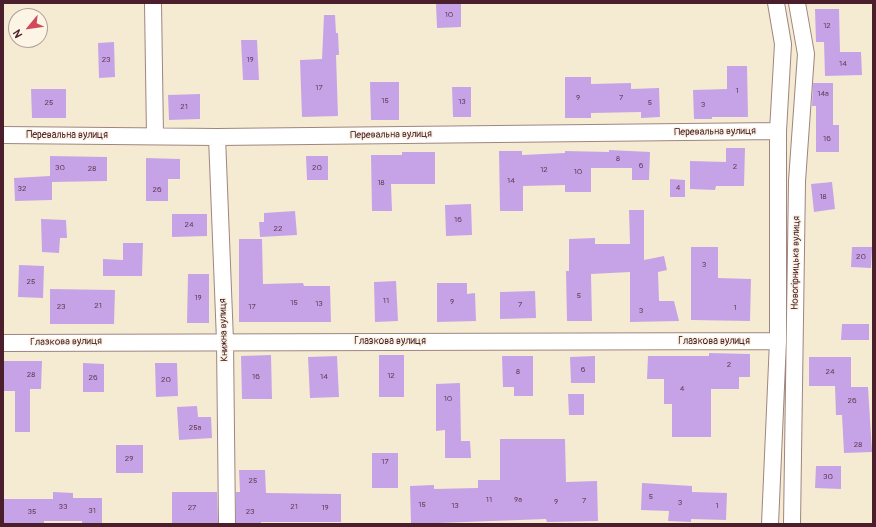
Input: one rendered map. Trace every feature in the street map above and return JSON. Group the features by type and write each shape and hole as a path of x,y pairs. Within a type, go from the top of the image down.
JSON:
{"street":[{"path":"153,3 155,136"},
{"name":"Новогірницька вулиця","path":"770,524 778,340 778,131 783,44 776,3"},
{"name":"Новогірницька вулиця","path":"792,524 797,181 806,54 797,3"},
{"name":"Перевальна вулиця","path":"3,135 217,137 778,131"},
{"name":"Книжна вулиця","path":"217,137 225,341 227,524"},
{"name":"Глазкова вулиця","path":"3,343 778,340"}],"building":[{"path":"436,3 461,3 461,27 437,28"},
{"path":"815,9 839,9 840,52 861,52 862,75 825,76 824,42 816,42"},
{"path":"324,15 335,15 336,33 338,33 339,55 336,55 338,116 302,117 300,60 322,59"},
{"path":"241,40 257,40 259,80 243,80"},
{"path":"114,42 115,77 99,78 98,43"},
{"path":"727,66 747,66 748,117 712,117 712,119 694,119 693,90 727,89"},
{"path":"565,77 591,77 591,84 631,83 631,89 659,88 660,117 641,118 641,112 591,113 591,118 565,118"},
{"path":"370,82 399,82 399,120 371,120"},
{"path":"813,83 833,83 833,125 839,125 839,152 816,152 816,106 812,106"},
{"path":"452,87 471,87 471,117 453,117"},
{"path":"31,89 66,89 66,118 32,118"},
{"path":"200,94 200,119 169,120 168,95"},
{"path":"726,148 745,148 744,186 716,186 715,190 690,189 690,161 726,162"},
{"path":"609,150 650,152 649,180 632,180 632,168 591,168 591,192 565,192 565,185 523,186 523,211 500,211 499,151 522,151 522,155 565,153 565,151 609,152"},
{"path":"402,152 435,152 435,184 391,184 392,211 372,211 371,155 402,155"},
{"path":"50,156 107,157 107,181 52,182 52,200 15,201 14,178 50,176"},
{"path":"306,156 328,156 328,180 307,180"},
{"path":"146,158 180,159 180,179 168,179 168,201 146,201"},
{"path":"670,179 685,180 685,197 670,197"},
{"path":"832,182 835,209 814,212 811,184"},
{"path":"471,204 472,235 446,236 445,205"},
{"path":"629,210 644,210 644,260 664,256 667,270 658,272 659,301 674,301 679,321 630,322 630,272 591,274 592,321 567,321 566,271 569,271 569,239 595,238 595,244 630,244"},
{"path":"295,211 297,235 260,237 259,222 264,222 264,213"},
{"path":"172,214 207,214 207,236 172,237"},
{"path":"41,219 66,220 67,238 60,238 59,253 42,252"},
{"path":"239,239 262,239 263,284 303,283 304,286 330,286 331,322 239,322"},
{"path":"123,243 143,243 142,276 103,276 103,259 123,260"},
{"path":"691,247 718,247 718,278 751,279 750,321 691,320"},
{"path":"852,247 872,247 871,268 851,267"},
{"path":"19,265 44,266 43,298 18,297"},
{"path":"188,274 209,274 209,323 187,323"},
{"path":"396,281 398,321 375,322 374,282"},
{"path":"437,283 467,283 467,294 475,293 476,321 437,322"},
{"path":"50,289 115,290 114,324 50,324"},
{"path":"535,291 536,318 500,319 500,292"},
{"path":"842,324 869,324 869,340 841,340"},
{"path":"709,353 750,354 750,377 739,377 739,389 711,389 711,437 672,437 672,404 664,404 664,379 647,379 648,356 709,356"},
{"path":"271,355 272,399 242,399 241,356"},
{"path":"379,355 404,355 404,397 379,397"},
{"path":"337,356 339,397 310,398 308,357"},
{"path":"502,356 533,356 533,396 514,396 514,387 503,387"},
{"path":"595,356 595,383 571,383 570,357"},
{"path":"809,357 851,357 851,387 868,387 872,452 844,453 842,415 836,415 835,386 809,386"},
{"path":"3,361 42,361 41,389 30,389 30,432 15,432 15,391 3,391"},
{"path":"83,363 104,364 104,392 83,392"},
{"path":"155,363 177,363 178,396 156,397"},
{"path":"460,383 461,441 470,441 471,458 445,458 445,430 436,431 436,384"},
{"path":"568,394 584,394 584,415 569,415"},
{"path":"197,406 198,417 211,417 212,438 179,440 177,407"},
{"path":"500,439 565,439 566,482 597,481 598,521 547,522 546,519 411,524 410,486 434,485 434,489 478,488 478,480 500,480"},
{"path":"116,445 143,445 143,473 116,473"},
{"path":"372,453 398,453 398,488 372,488"},
{"path":"816,466 841,466 841,489 815,488"},
{"path":"239,470 265,470 266,493 341,494 341,522 261,522 261,524 236,524 236,492 240,492"},
{"path":"642,483 692,486 692,492 727,493 726,520 691,519 691,522 668,521 669,511 641,510"},
{"path":"53,492 73,493 73,498 102,498 102,524 82,524 82,521 44,521 44,524 3,524 3,499 53,499"},
{"path":"172,492 217,492 218,524 172,524"}]}
